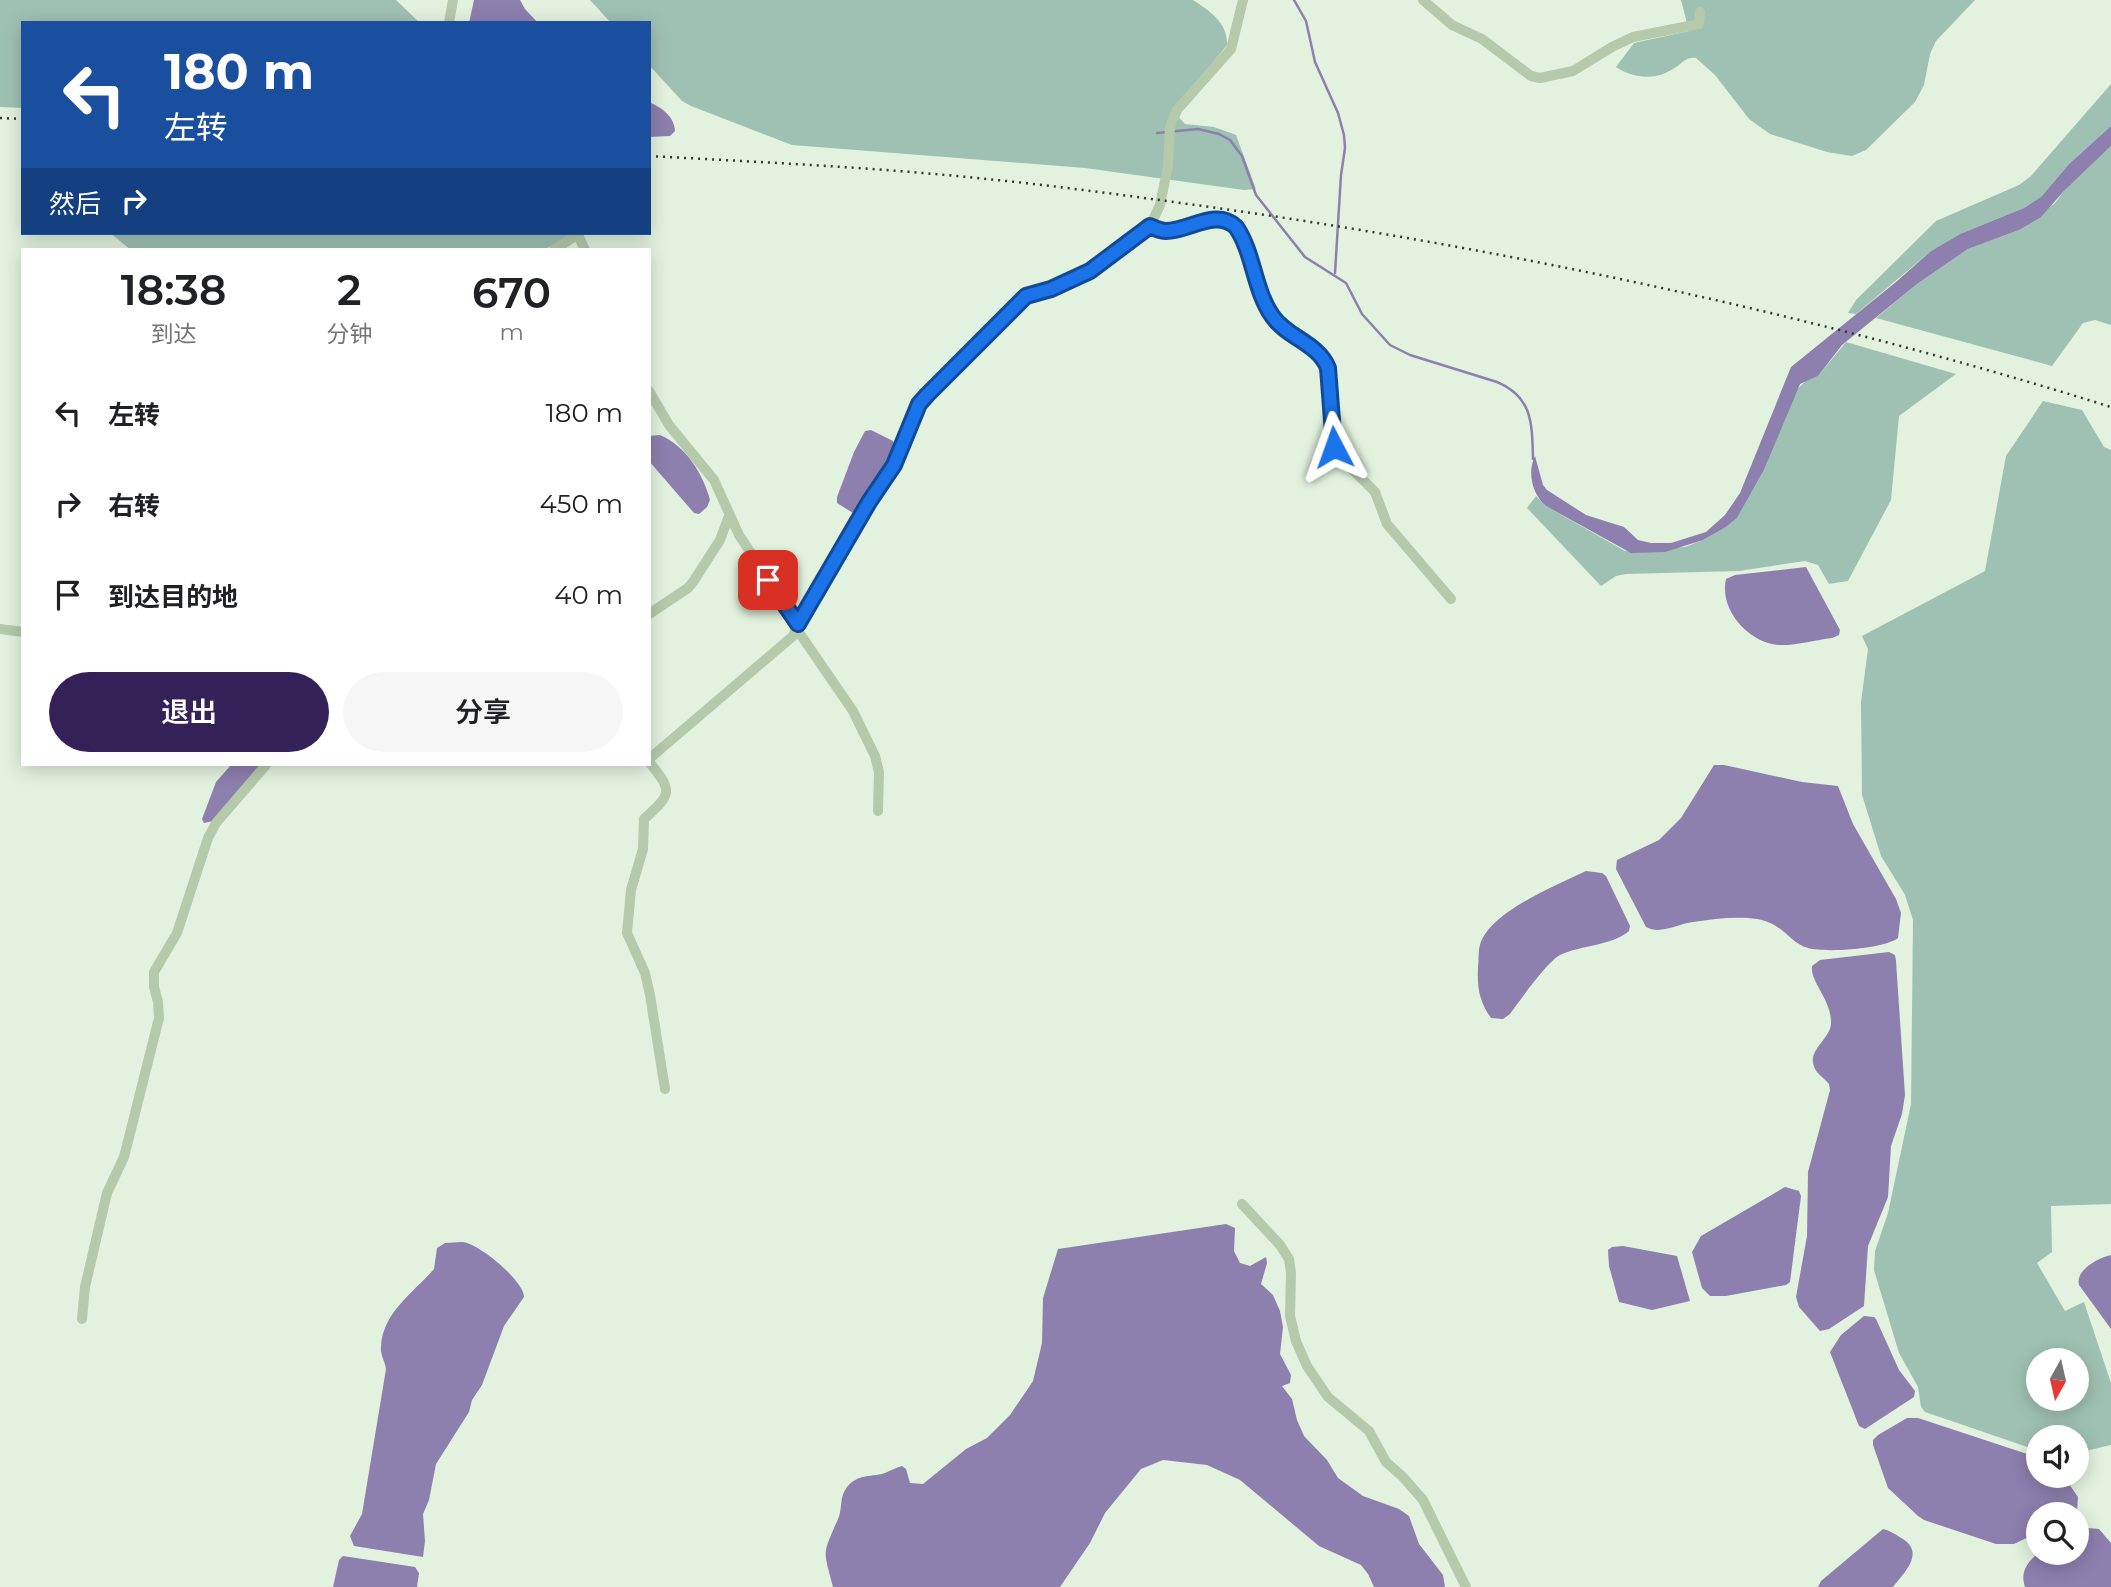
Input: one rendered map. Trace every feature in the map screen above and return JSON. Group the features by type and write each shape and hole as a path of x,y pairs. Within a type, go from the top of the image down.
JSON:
{"street":[{"path":"449,21 453,0"},
{"path":"651,759 788,640 869,502 894,465 919,404 927,395 1026,296 1051,289 1090,271 1150,226 1160,205 1168,166 1172,119 1231,49 1243,0"},
{"path":"1423,0 1443,19 1482,38 1531,76 1545,78 1573,71 1633,37 1699,24 1700,12"},
{"path":"1150,226 1169,231 1218,218 1236,227 1269,312 1280,326 1324,359 1328,368 1333,439 1337,454 1375,492 1387,524 1451,599"},
{"path":"557,248 574,235"},
{"path":"651,394 670,425 710,473 729,516 853,711 875,756 879,772 878,811"},
{"path":"651,613 693,582 720,540 729,516"},
{"path":"0,629 21,632"},
{"path":"651,763 666,782 668,790 664,801 644,819 643,849 631,890 627,933 645,973 664,1089"},
{"path":"82,1319 85,1287 107,1193 124,1157 159,1018 153,979 157,964 177,933 202,853 216,824 265,766"},
{"path":"1242,1204 1280,1245 1289,1259 1290,1316 1296,1341 1307,1366 1328,1396 1368,1431 1386,1462 1423,1500 1466,1587"}],"green space":[{"path":"0,0 396,0 418,21 21,21 21,108 0,107"},
{"path":"590,0 1193,0 1221,24 1227,37 1227,45 1173,111 1185,124 1214,127 1236,135 1256,189 1244,190 1085,168 792,145 682,101 651,67 651,21 609,21"},
{"path":"1681,0 1975,0 1936,41 1930,54 1924,85 1915,102 1866,150 1852,156 1827,152 1770,134 1749,119 1715,75 1696,58 1687,59 1669,72 1646,77 1630,74 1616,67 1634,43 1689,31"},
{"path":"2111,84 2111,126 2069,164 2041,197 2024,208 1960,234 1931,251 1856,314 1848,313 1856,300 1936,221 2019,185 2031,176"},
{"path":"2111,146 2111,325 2095,320 2083,323 2052,366 1876,318 1917,284 1968,249 2019,230 2055,203"},
{"path":"112,235 570,235 547,248 129,248"},
{"path":"1846,342 1956,374 1899,416 1891,500 1848,581 1829,584 1818,565 1805,561 1739,571 1626,574 1616,576 1601,586 1527,508 1536,496 1546,506 1625,551 1685,547 1703,540 1737,518 1764,470 1796,390 1806,381 1818,376"},
{"path":"2043,401 2082,410 2104,447 2111,450 2111,1204 2051,1206 2052,1252 2037,1263 2065,1311 2084,1302 2111,1383 2111,1445 2089,1450 2089,1425 2026,1425 2026,1447 1925,1412 1921,1407 1918,1387 1899,1353 1874,1270 1875,1251 1888,1213 1911,1104 1913,920 1905,895 1881,856 1862,795 1861,702 1868,649 1862,636 1985,571 2006,456"}],"shaded area":[{"path":"474,0 520,0 536,21 469,21"},
{"path":"651,103 670,117 675,131 670,136 651,137"},
{"path":"2111,126 2111,146 2041,217 2019,230 1968,249 1917,284 1842,345 1818,376 1800,384 1764,470 1737,518 1726,527 1703,540 1665,552 1631,553 1546,506 1537,495 1531,476 1535,456 1543,485 1547,490 1586,515 1624,527 1638,540 1671,543 1706,532 1725,515 1740,493 1791,367 1931,251 1960,234 2024,208 2041,197 2069,164"},
{"path":"871,430 893,441 896,450 883,474 853,513 837,503 837,497 854,452 865,431"},
{"path":"660,435 669,440 692,462 703,480 710,500 699,514 694,513 651,463 651,436"},
{"path":"1806,567 1840,630 1839,635 1791,645 1767,643 1747,631 1731,613 1725,591 1726,579 1735,575"},
{"path":"1714,765 1838,786 1853,824 1896,899 1901,913 1898,938 1880,945 1827,950 1802,946 1774,925 1757,919 1709,920 1657,930 1646,927 1616,869 1617,860 1659,840 1681,818"},
{"path":"230,766 259,766 213,821 204,823 202,819 216,782"},
{"path":"1586,871 1606,876 1630,926 1629,931 1614,940 1560,955 1510,1014 1503,1019 1491,1018 1481,1000 1478,981 1479,947 1486,933 1496,921 1526,901"},
{"path":"1889,952 1895,955 1896,961 1905,1095 1902,1114 1891,1146 1888,1197 1868,1246 1864,1306 1829,1329 1820,1331 1799,1307 1796,1297 1807,1236 1808,1172 1830,1090 1829,1084 1813,1065 1815,1052 1827,1034 1831,1022 1828,1006 1814,978 1812,966 1820,960"},
{"path":"1785,1187 1799,1191 1801,1196 1790,1282 1726,1296 1710,1296 1702,1288 1692,1252 1701,1236"},
{"path":"1226,1224 1235,1228 1234,1251 1240,1263 1250,1266 1266,1257 1261,1284 1273,1295 1280,1311 1283,1327 1280,1354 1291,1375 1290,1383 1282,1386 1292,1399 1304,1436 1327,1460 1338,1478 1363,1496 1399,1509 1409,1516 1419,1544 1443,1575 1445,1587 1374,1587 1361,1565 1319,1546 1240,1480 1207,1465 1163,1460 1141,1469 1105,1513 1090,1543 1060,1587 833,1587 826,1552 839,1516 843,1495 851,1482 902,1466 906,1469 910,1483 923,1484 966,1449 987,1438 1010,1415 1033,1381 1042,1343 1043,1298 1058,1249"},
{"path":"462,1242 479,1249 499,1264 517,1282 524,1297 504,1326 469,1412 436,1464 429,1500 423,1514 423,1557 354,1546 350,1536 362,1514 386,1369 381,1350 383,1335 393,1313 434,1269 437,1248 445,1243"},
{"path":"1623,1246 1677,1256 1690,1301 1652,1310 1619,1302 1609,1266 1608,1250"},
{"path":"2111,1255 2111,1329 2079,1285 2079,1280 2080,1274 2089,1266"},
{"path":"1864,1316 1876,1319 1899,1370 1915,1391 1914,1397 1865,1429 1859,1426 1830,1352 1841,1335"},
{"path":"1907,1418 1918,1418 2026,1454 2026,1488 2072,1488 2078,1497 2078,1502 2026,1502 2026,1538 2014,1544 1996,1544 1924,1520 1888,1488 1873,1445 1873,1440"},
{"path":"2089,1528 2099,1529 2111,1543 2111,1587 2025,1587 2023,1577 2028,1565 2089,1565"},
{"path":"1883,1529 1903,1539 1912,1550 1907,1569 1893,1587 1818,1587 1821,1581"},
{"path":"343,1556 415,1567 419,1573 417,1587 333,1587 339,1560"}],"waterway":[{"path":"1294,0 1306,21 1315,62 1338,113 1344,135 1335,273"},
{"path":"1157,133 1198,129 1230,140 1242,156 1256,195 1305,257 1346,283 1362,314 1390,345 1410,355 1497,382 1518,395 1531,423 1533,459"}],"railway":[{"path":"0,118 21,119"},
{"path":"651,156 936,174 1183,203 1361,230 1577,270 1792,318 2005,375 2111,407"}],"route":[{"path":"768,580 798,624 869,502 894,465 919,404 1026,296 1051,289 1090,271 1150,226 1169,231 1218,218 1236,227 1275,321 1324,359 1328,368 1334,447"}]}
